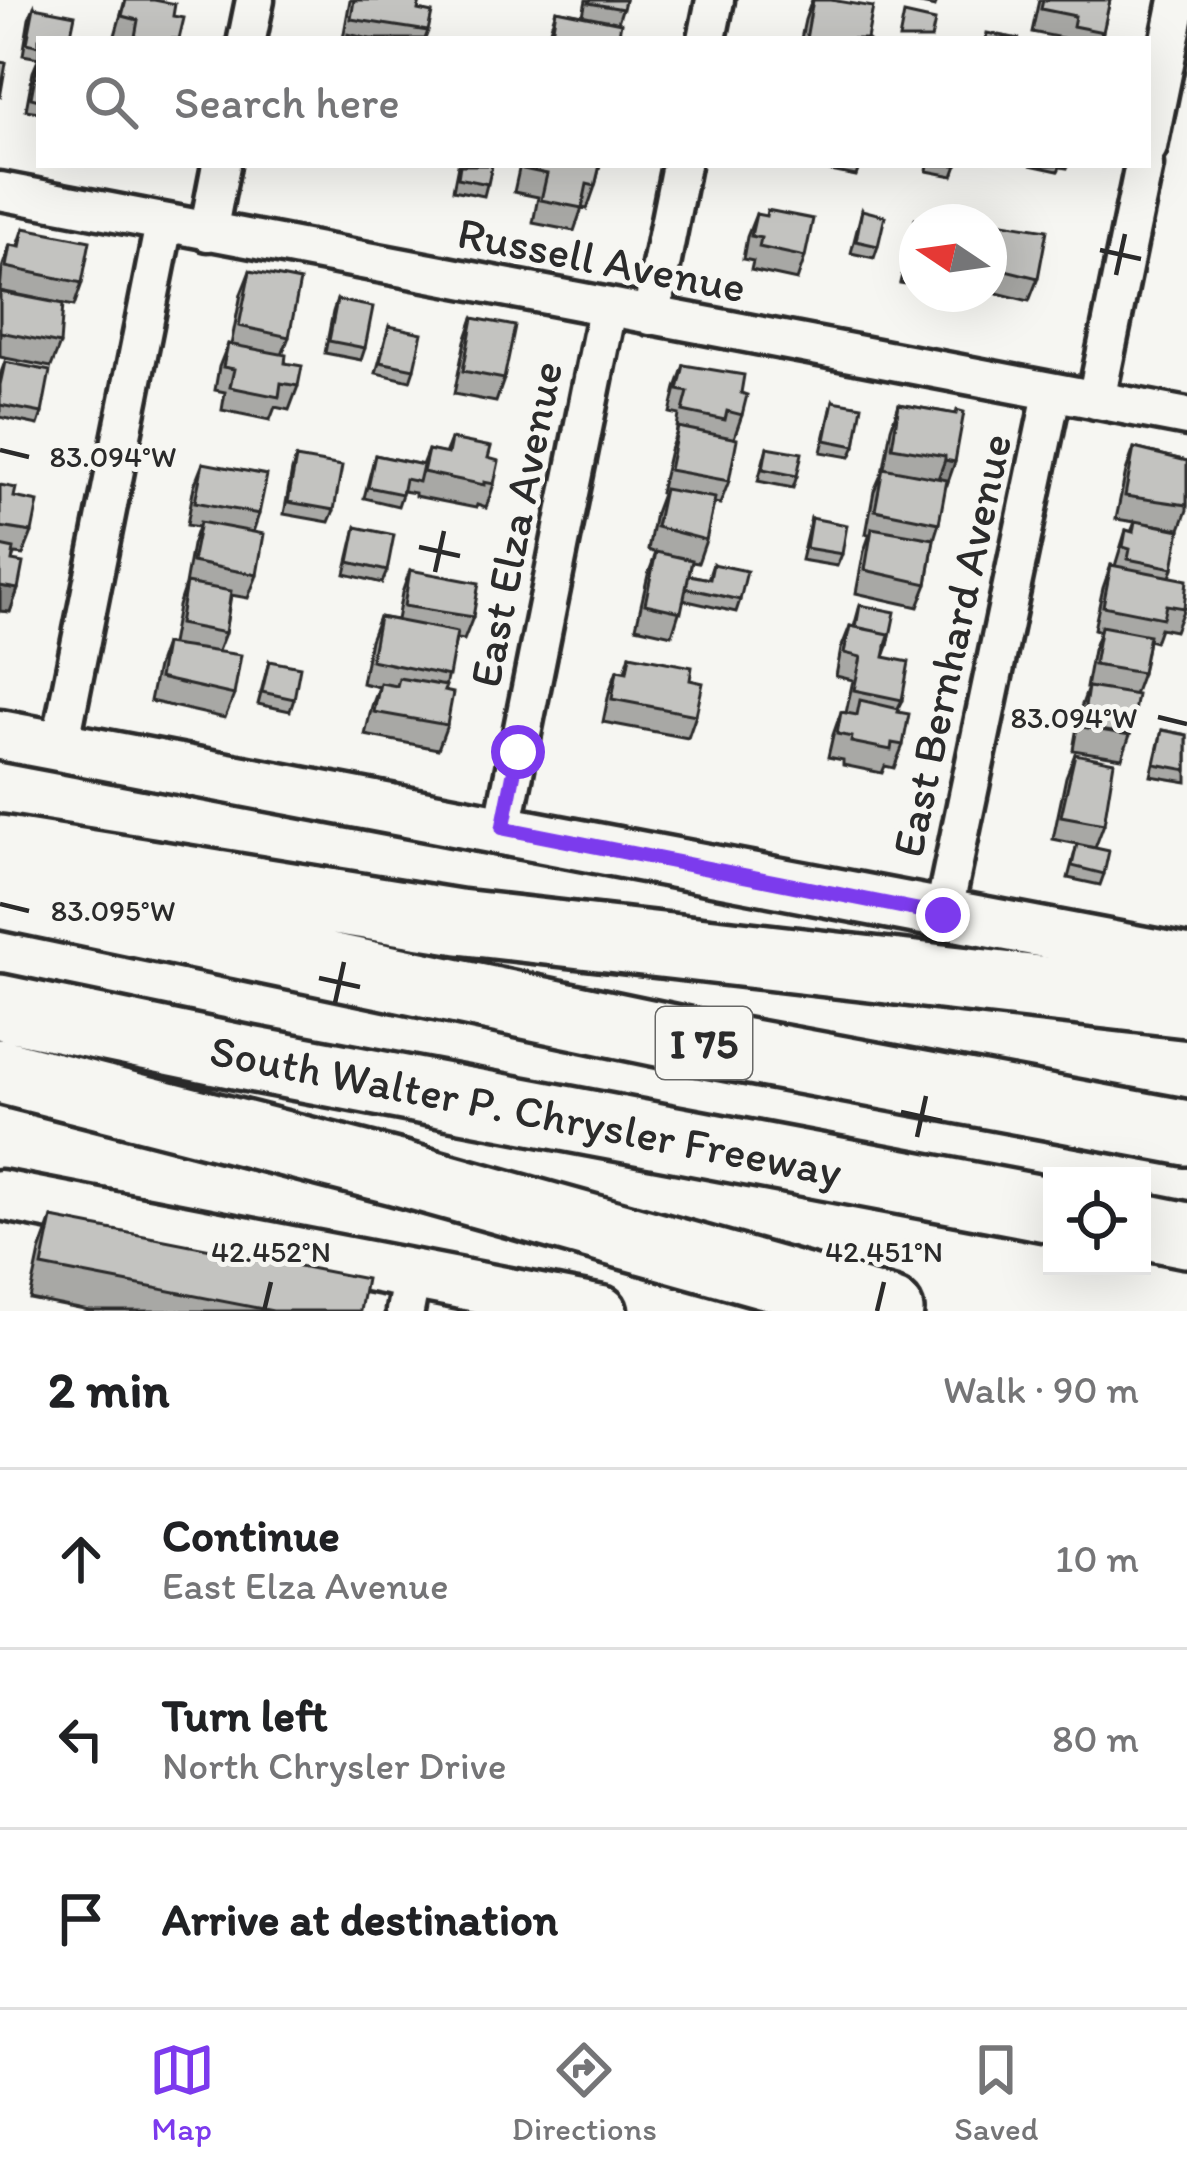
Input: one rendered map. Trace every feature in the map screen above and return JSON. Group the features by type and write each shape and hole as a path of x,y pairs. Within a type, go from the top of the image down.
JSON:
{"highway":[{"path":"0,848 459,922 1187,1004"},
{"name":"I 75","path":"0,896 712,1045 1187,1133"},
{"name":"South Walter P. Chrysler Freeway","path":"0,1006 250,1059 1043,1208"},
{"path":"0,1071 395,1172 891,1311"},
{"path":"1151,1228 1187,1235"}],"main road":[{"path":"0,735 1187,960"},
{"path":"0,1196 408,1293 602,1311"}],"street":[{"path":"248,36 255,0"},
{"path":"708,36 715,0"},
{"path":"1151,132 1178,0"},
{"path":"208,232 220,168"},
{"path":"650,316 680,168"},
{"path":"1096,400 1143,168"},
{"name":"Russell Avenue","path":"0,191 1187,418"},
{"path":"60,746 164,224"},
{"name":"East Elza Avenue","path":"503,828 607,309"},
{"name":"East Bernhard Avenue","path":"943,915 1052,394"}],"building":[{"path":"126,0 154,0 175,4 173,16 184,18 180,36 135,36 138,20 122,16"},
{"path":"354,0 420,0 418,10 432,13 428,31 351,19"},
{"path":"590,0 625,0 623,9"},
{"path":"813,0 873,7 868,36 807,36"},
{"path":"1043,0 1110,0 1103,32 1073,26 1075,16 1041,9"},
{"path":"34,7 75,15 71,36 36,36 36,45 27,43"},
{"path":"556,10 621,23 619,36 552,36"},
{"path":"904,14 935,21 932,36 900,36"},
{"path":"0,62 6,63 0,98"},
{"path":"460,168 491,168 488,184 458,178"},
{"path":"599,168 595,186 587,184 582,208 541,200 547,174 523,169"},
{"path":"767,210 813,219 805,257 759,247 761,238 751,236 756,214 766,216"},
{"path":"862,210 885,216 878,246 856,241"},
{"path":"1007,224 1047,230 1038,278 1007,270"},
{"path":"24,228 90,241 82,283 6,267 10,245 20,247"},
{"path":"250,271 300,281 289,337 239,326"},
{"path":"0,292 63,304 60,344 0,332"},
{"path":"337,300 373,307 365,348 329,341"},
{"path":"473,318 515,326 504,379 463,371"},
{"path":"389,326 422,333 414,369 380,362"},
{"path":"228,344 286,355 285,363 302,366 298,386 281,383 279,397 230,387 234,369 223,367"},
{"path":"5,362 50,371 42,413 0,405"},
{"path":"684,365 744,375 741,393 747,395 742,415 727,411 725,420 683,411 688,392 678,390"},
{"path":"833,401 862,406 855,446 825,440"},
{"path":"899,404 964,412 955,462 892,447"},
{"path":"678,427 737,439 729,481 669,470"},
{"path":"451,439 491,447 488,458 499,461 494,484 423,472 428,450 448,454"},
{"path":"767,447 802,453 797,476 763,469"},
{"path":"1134,448 1187,461 1187,505 1125,496"},
{"path":"375,455 423,465 419,482 405,479 402,494 368,487"},
{"path":"296,458 342,466 334,510 288,502"},
{"path":"203,463 267,475 259,514 195,502"},
{"path":"883,468 947,480 939,523 875,510"},
{"path":"0,485 16,488 14,497 38,502 32,532 0,527"},
{"path":"664,489 715,498 706,540 656,527"},
{"path":"811,518 847,525 842,554 806,548"},
{"path":"1135,521 1180,530 1173,568 1128,559 1130,549 1123,547 1126,530 1133,532"},
{"path":"200,522 264,534 257,575 192,562"},
{"path":"356,527 394,535 387,571 349,562"},
{"path":"872,528 934,539 927,584 865,570"},
{"path":"0,546 14,549 12,561 23,563 18,589 0,586"},
{"path":"656,552 692,560 681,612 645,604"},
{"path":"713,564 747,571 740,600 686,588 689,575 710,579"},
{"path":"1111,565 1187,580 1184,608 1166,605 1163,618 1103,606"},
{"path":"410,570 479,583 473,617 404,606"},
{"path":"186,583 231,591 225,633 179,624"},
{"path":"860,605 895,612 888,646 889,634 856,627"},
{"path":"379,617 457,632 449,676 371,660"},
{"path":"850,626 889,634 884,657 909,662 902,700 854,690 861,657 844,653"},
{"path":"1101,626 1149,635 1142,673 1094,665"},
{"path":"165,644 241,655 234,695 159,678"},
{"path":"630,655 692,667 690,680 703,683 696,715 612,699 617,670 627,672"},
{"path":"269,661 300,667 294,699 262,692"},
{"path":"399,678 446,686 444,691 453,693 447,725 374,712 380,683 397,686"},
{"path":"1088,687 1137,695 1130,735 1082,727"},
{"path":"860,700 909,714 903,745 892,743 891,750 851,742 852,737 837,734 841,712 857,715"},
{"path":"1162,730 1187,735 1187,770 1155,764"},
{"path":"1075,754 1114,762 1104,824 1061,816"},
{"path":"1077,844 1109,851 1104,874 1072,866"},
{"path":"52,1218 366,1279 360,1311 273,1311 42,1266"}],"route":[{"path":"518,752 503,828 943,915"}]}
